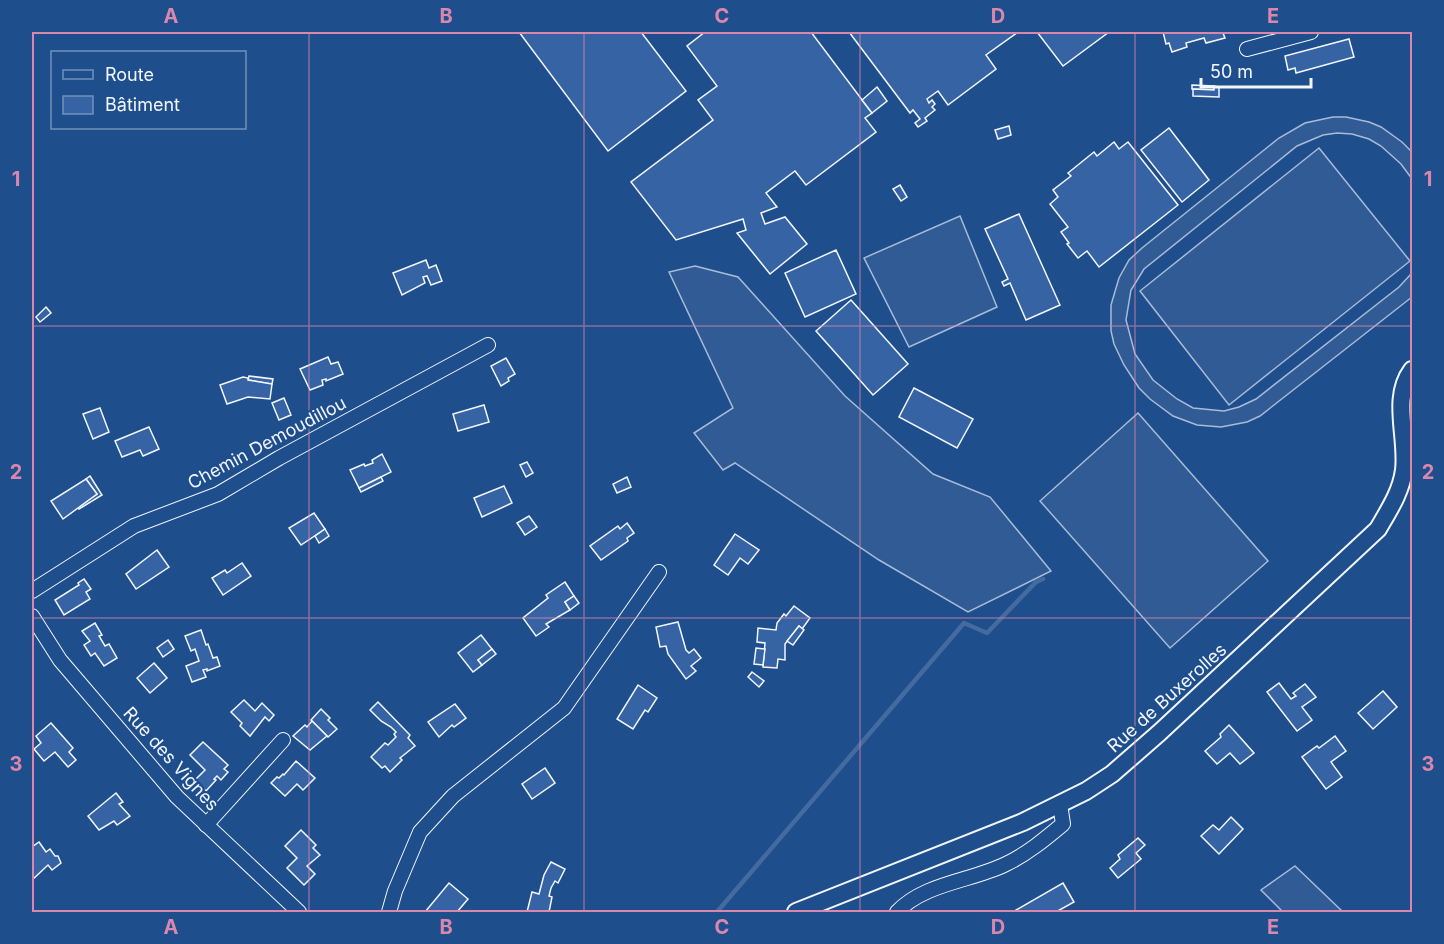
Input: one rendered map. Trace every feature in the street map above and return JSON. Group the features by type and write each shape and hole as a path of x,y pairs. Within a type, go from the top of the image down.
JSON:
{"street":[{"path":"1247,49 1311,32"},
{"name":"Chemin Demoudillou","path":"32,591 134,526 218,494 279,458 488,345"},
{"name":"Rue de Buxerolles","path":"796,912 1023,822 1060,804 1086,791 1159,733 1378,529 1399,491 1404,468 1401,394 1413,370"},
{"path":"389,912 395,891 420,832 453,796 564,708 659,572"},
{"name":"Rue des Vignes","path":"32,616 67,668 177,797 299,912"},
{"path":"206,825 283,740"},
{"path":"897,912 922,894 1006,864 1042,843 1063,824 1060,804"}],"shaded area":[{"path":"1333,117 1369,122 1381,127 1402,142 1412,152 1412,179 1401,164 1381,146 1369,139 1352,134 1323,135 1297,146 1144,269 1131,290 1126,320 1135,354 1153,380 1177,399 1193,408 1224,411 1256,399 1399,287 1412,273 1412,297 1260,416 1247,422 1221,427 1197,425 1173,416 1139,388 1114,344 1111,331 1111,305 1119,278 1129,260 1142,248 1279,138 1305,123"},
{"path":"1319,148 1410,261 1229,405 1140,291"},
{"path":"960,216 997,307 909,347 864,258"},
{"path":"695,266 738,277 845,396 933,474 990,497 1051,571 968,612 879,560 735,463 723,470 694,433 733,408 669,272"},
{"path":"1138,413 1268,561 1170,648 1040,501"},
{"path":"1295,866 1343,912 1283,912 1261,890"}],"building":[{"path":"519,32 641,32 686,91 608,151"},
{"path":"705,32 811,32 872,113 865,118 876,132 806,185 795,171 766,193 777,207 761,213 765,224 785,217 807,244 770,274 737,233 746,230 743,219 676,240 631,182 713,120 698,100 717,86 687,46"},
{"path":"849,32 1018,32 986,55 996,69 948,105 938,91 927,99 929,103 932,100 935,104 932,107 935,110 925,118 927,121 918,127 915,123 920,119 913,110 910,113"},
{"path":"1037,32 1109,32 1063,66"},
{"path":"1163,32 1229,32 1223,33 1225,38 1206,43 1204,38 1186,43 1187,47 1172,52 1169,43 1166,44"},
{"path":"1349,39 1354,57 1296,73 1295,68 1288,70 1285,56"},
{"path":"1192,85 1214,86 1214,90 1192,89"},
{"path":"1214,86 1219,87 1219,97 1193,96 1193,89 1214,90"},
{"path":"877,87 887,101 872,113 862,100"},
{"path":"1009,126 1011,135 998,139 995,130"},
{"path":"1169,128 1209,180 1182,202 1141,150"},
{"path":"1114,142 1119,149 1128,142 1178,205 1099,267 1087,251 1078,258 1067,244 1069,243 1061,232 1068,227 1050,204 1058,197 1053,190 1071,176 1068,173 1094,152 1097,156"},
{"path":"900,185 907,197 901,201 893,189"},
{"path":"1019,214 1060,305 1026,320 1010,283 1004,286 1002,282 1008,279 985,229"},
{"path":"836,250 856,294 805,317 785,273"},
{"path":"426,260 429,268 436,265 442,281 431,285 427,276 423,277 425,283 402,295 393,273"},
{"path":"851,300 908,364 873,395 816,331"},
{"path":"46,307 51,313 40,322 36,317"},
{"path":"328,357 331,364 338,362 343,374 326,381 326,379 322,380 323,385 310,390 300,369"},
{"path":"506,358 515,374 501,386 491,366"},
{"path":"249,376 273,379 272,384 248,380"},
{"path":"243,377 272,384 270,399 248,397 227,404 220,385"},
{"path":"914,388 973,419 957,448 899,417"},
{"path":"284,398 291,415 279,420 272,403"},
{"path":"484,405 489,422 458,431 453,414"},
{"path":"100,408 109,432 93,439 83,414"},
{"path":"149,427 159,449 143,456 140,450 122,457 115,441"},
{"path":"382,454 391,472 359,488 350,470 373,463 372,460"},
{"path":"527,462 533,473 526,477 520,465"},
{"path":"90,476 102,495 79,509 77,507 97,494 86,479"},
{"path":"381,477 383,481 361,492 359,488"},
{"path":"627,477 631,487 617,493 613,484"},
{"path":"86,479 97,494 63,519 51,501"},
{"path":"504,486 512,503 482,517 474,498"},
{"path":"314,513 325,529 301,545 289,528"},
{"path":"529,516 537,527 525,535 517,523"},
{"path":"627,523 634,533 627,538 628,541 601,560 590,546 618,526 620,529"},
{"path":"325,529 329,536 319,543 315,536"},
{"path":"735,534 759,550 748,564 740,558 728,575 714,565"},
{"path":"157,550 169,567 136,589 126,574"},
{"path":"242,563 251,576 223,595 212,578 225,570 227,573"},
{"path":"84,579 91,589 86,592 90,599 64,615 55,600 79,585 78,583"},
{"path":"565,582 574,596 565,602 570,610 546,624 549,627 536,636 523,618 548,598 546,595"},
{"path":"574,596 579,603 570,610 565,602"},
{"path":"794,606 810,618 802,629 799,626 785,644 785,660 778,659 777,668 763,667 765,643 757,642 758,628 776,630 777,623"},
{"path":"678,622 686,650 689,653 694,649 701,658 691,666 696,671 686,679 668,654 666,646 660,647 656,627"},
{"path":"95,623 105,646 109,644 117,658 104,666 95,653 91,656 84,645 90,641 82,631"},
{"path":"799,626 804,630 793,645 787,641"},
{"path":"201,630 206,645 208,644 213,658 217,657 220,666 207,671 207,669 203,670 206,677 192,682 186,666 199,661 195,649 191,651 185,636"},
{"path":"481,635 492,649 478,660 482,665 473,672 458,653"},
{"path":"168,640 174,649 163,657 157,648"},
{"path":"756,648 765,649 763,665 754,664"},
{"path":"492,649 496,654 482,665 478,660"},
{"path":"154,663 167,678 150,693 137,678"},
{"path":"752,672 764,681 759,687 748,677"},
{"path":"1279,683 1291,699 1296,696 1293,693 1305,684 1316,697 1302,707 1312,720 1297,731 1267,692"},
{"path":"638,685 657,698 648,712 645,710 633,729 617,719"},
{"path":"1383,691 1397,707 1373,729 1358,713"},
{"path":"244,700 255,711 262,703 274,715 269,721 265,717 250,736 231,712"},
{"path":"378,702 410,735 408,738 415,746 400,758 402,760 390,772 385,766 382,768 371,757 385,743 388,745 396,737 394,734 396,732 370,710"},
{"path":"455,704 466,718 454,727 452,725 439,737 428,722"},
{"path":"321,709 337,729 328,737 311,720"},
{"path":"312,721 327,736 310,750 293,736"},
{"path":"51,723 73,748 69,752 76,760 68,767 55,752 44,761 34,749 41,743 36,736"},
{"path":"1229,725 1254,753 1240,764 1230,753 1217,764 1205,751 1221,737 1220,734"},
{"path":"1335,736 1346,751 1331,762 1342,777 1326,789 1302,757"},
{"path":"203,742 228,765 224,769 228,772 221,780 217,776 206,791 195,780 205,770 190,755"},
{"path":"296,761 315,778 303,790 297,784 285,796 271,783 277,777 284,775"},
{"path":"545,768 555,783 532,799 522,784"},
{"path":"116,793 123,802 119,804 130,816 117,825 114,821 99,830 88,816"},
{"path":"1231,817 1243,829 1219,854 1201,836 1213,825 1219,830"},
{"path":"301,830 316,845 313,848 320,855 307,866 315,874 304,885 287,868 297,858 285,846"},
{"path":"1138,838 1145,845 1136,853 1141,859 1118,878 1110,868 1120,859 1118,855"},
{"path":"39,842 46,852 50,849 55,856 58,856 61,863 52,870 48,865 32,880 32,847"},
{"path":"551,862 565,869 558,883 555,881 551,888 549,912 527,912 532,892 539,894 544,875"},
{"path":"449,883 468,899 457,912 425,912"},
{"path":"1063,883 1074,902 1056,912 1017,912 1016,910"}],"waterway":[{"path":"717,912 964,623 987,633 1036,582 1043,579"}]}
